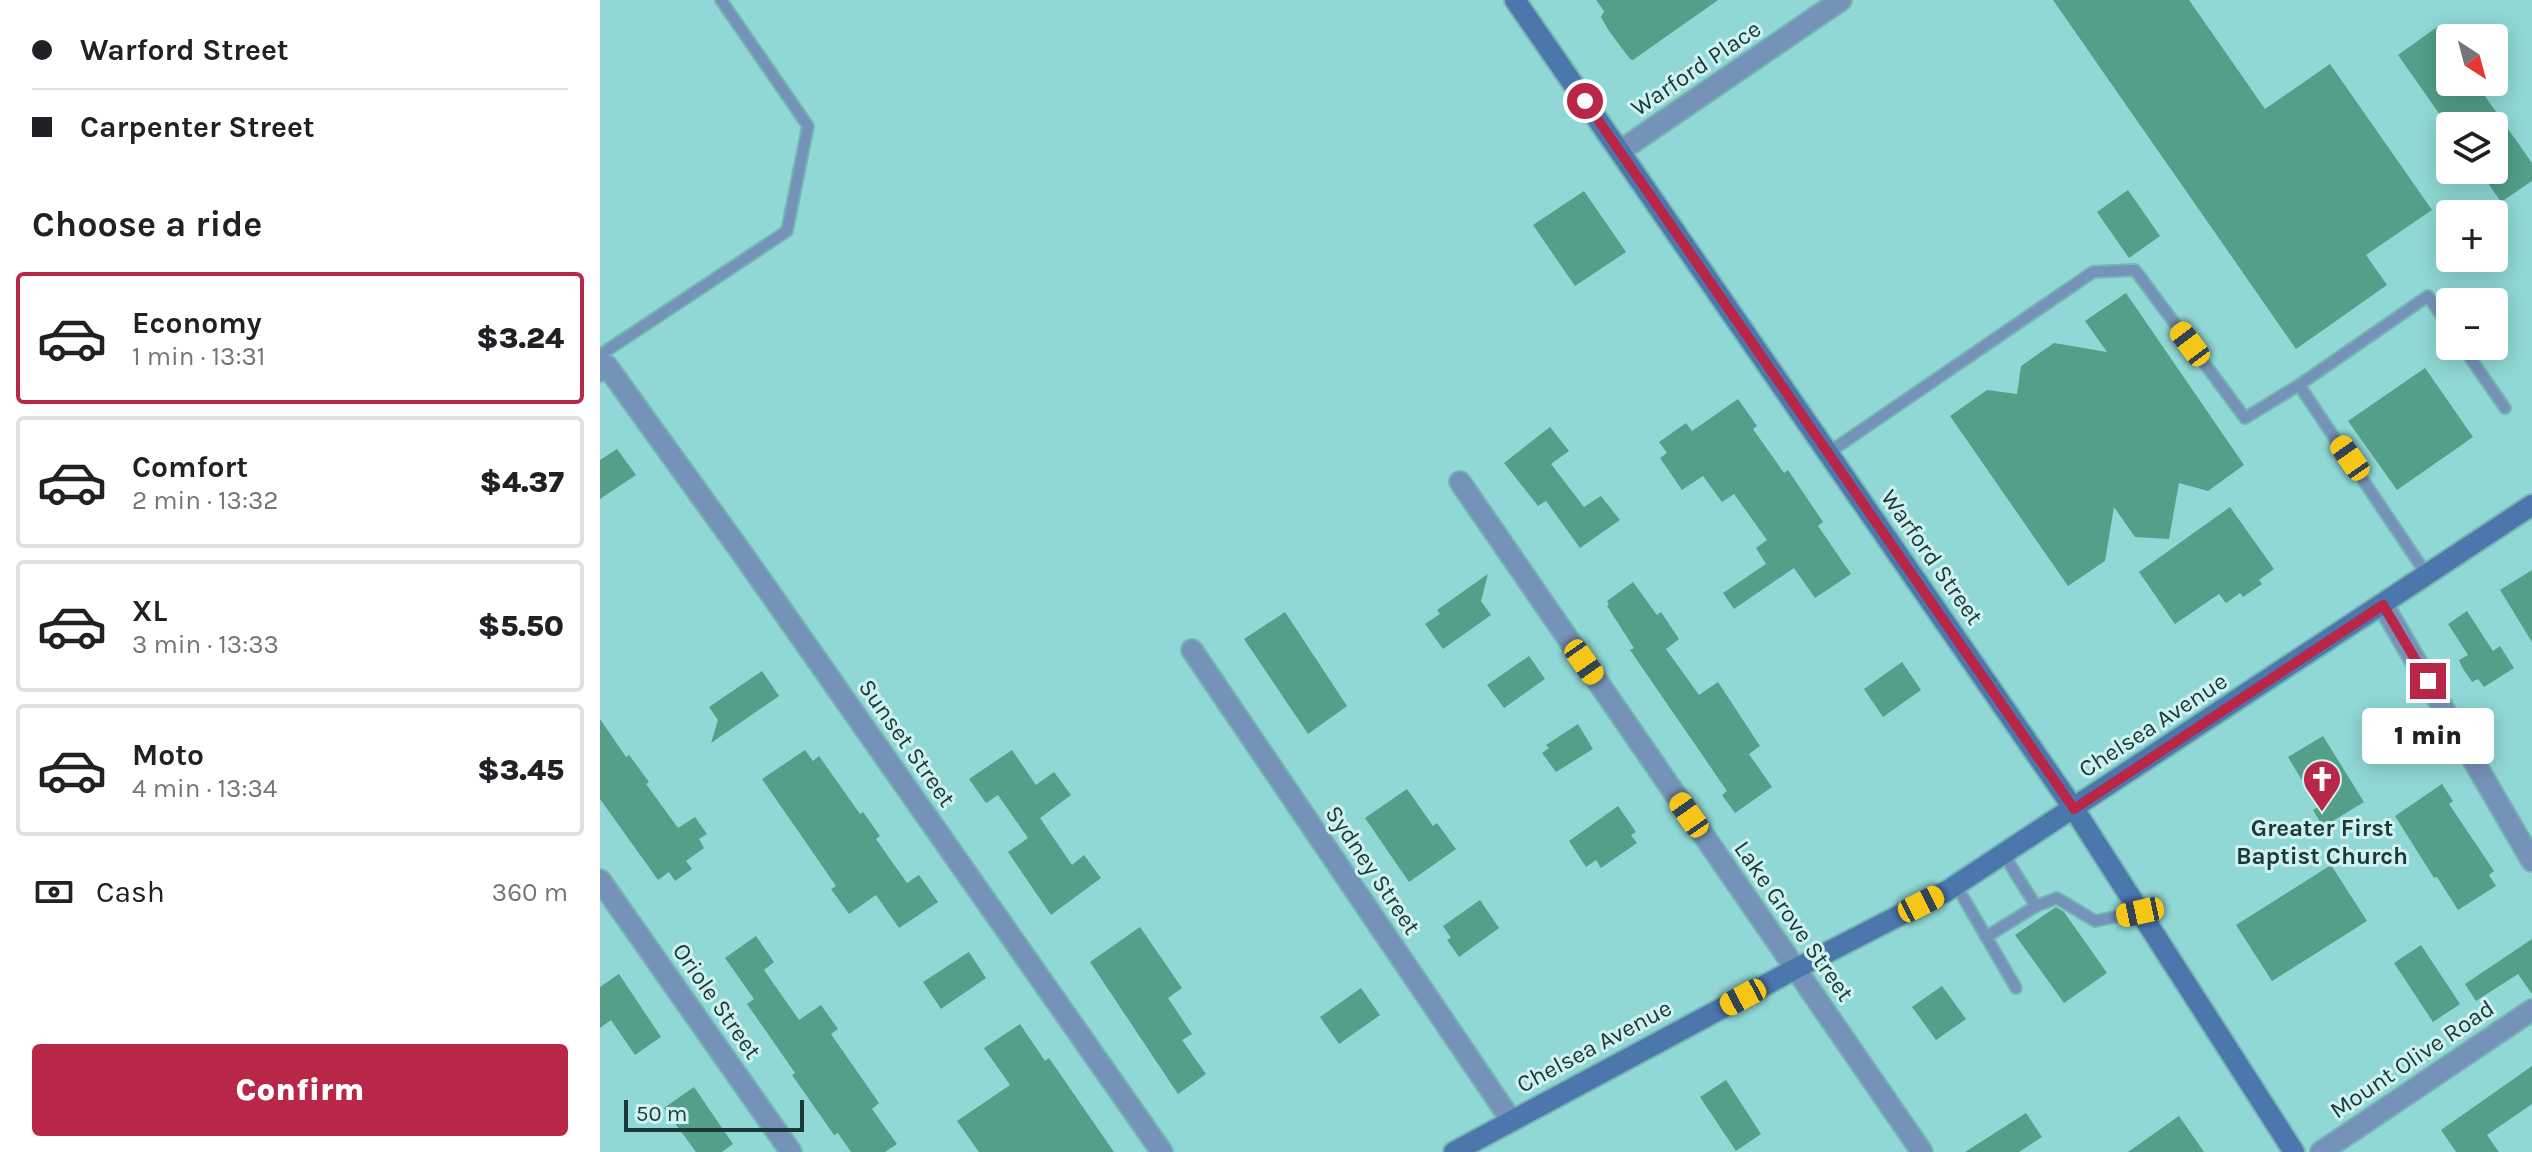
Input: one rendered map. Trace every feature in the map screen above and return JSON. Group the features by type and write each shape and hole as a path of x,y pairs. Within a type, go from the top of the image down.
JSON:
{"main road":[{"name":"Warford Street","path":"1515,0 2074,809 2294,1152"},
{"name":"Chelsea Avenue","path":"1454,1152 1956,885 2532,505"}],"street":[{"name":"Warford Place","path":"1620,151 1841,0"},
{"name":"Sunset Street","path":"602,364 744,556 1162,1152"},
{"name":"Lake Grove Street","path":"1460,482 1922,1152"},
{"path":"2383,605 2532,861"},
{"name":"Sydney Street","path":"1192,650 1511,1120"},
{"name":"Oriole Street","path":"600,880 791,1152"},
{"name":"Mount Olive Road","path":"2321,1152 2532,1010"}],"lane":[{"path":"602,364 787,231 808,126 721,0"},
{"path":"1828,453 2093,272 2135,270 2245,418 2299,385 2428,296 2436,308"},
{"path":"2472,360 2505,408"},
{"path":"2299,385 2427,575"},
{"path":"2004,855 2036,906"},
{"path":"1956,885 2016,988"},
{"path":"1986,937 2036,906 2057,898 2095,921 2140,912"}],"building":[{"path":"1596,0 1718,0 1633,60 1609,31 1601,17 1604,11"},
{"path":"2053,0 2189,0 2265,109 2330,64 2432,210 2366,255 2387,285 2296,349"},
{"path":"2436,28 2436,96 2485,96 2496,112 2438,112 2398,55"},
{"path":"2508,129 2532,163 2532,181 2500,200 2489,184 2508,184"},
{"path":"2128,190 2160,236 2129,258 2097,212"},
{"path":"1584,191 1626,252 1575,286 1533,225"},
{"path":"2126,293 2244,465 2208,491 2179,483 2169,539 2135,537 2114,507 2105,561 2068,586 1950,416 1987,390 2017,394 2021,366 2054,343 2107,352 2085,321"},
{"path":"2425,368 2473,437 2397,490 2348,421"},
{"path":"1738,399 1757,426 1753,429 1784,473 1788,470 1823,522 1818,526 1851,574 1815,598 1794,568 1734,609 1723,593 1766,564 1756,548 1767,540 1734,494 1722,502 1703,476 1682,490 1660,458 1667,453 1659,442 1686,423 1692,431"},
{"path":"1550,427 1569,451 1551,464 1584,507 1601,496 1620,520 1580,548 1546,501 1538,506 1504,463"},
{"path":"617,449 636,475 600,499 600,460"},
{"path":"2230,507 2274,569 2259,580 2262,584 2243,597 2240,593 2226,603 2219,594 2175,624 2139,572"},
{"path":"2532,570 2532,642 2500,590"},
{"path":"1488,574 1481,601 1491,615 1443,649 1425,624 1440,614 1437,610"},
{"path":"1633,582 1657,615 1661,612 1679,639 1666,649 1699,695 1718,682 1760,746 1749,754 1772,787 1735,813 1722,795 1727,791 1630,650 1634,648 1607,606 1607,601"},
{"path":"2467,611 2493,651 2500,646 2514,668 2484,687 2478,679 2472,682 2462,667 2459,660 2468,655 2448,624"},
{"path":"1285,612 1347,706 1308,734 1244,639"},
{"path":"1529,656 1545,679 1504,708 1487,685"},
{"path":"1902,662 1921,690 1883,717 1864,689"},
{"path":"762,671 779,696 711,743 718,720 709,707"},
{"path":"600,719 626,757 629,755 649,782 646,784 678,828 695,817 707,834 699,839 704,848 686,861 692,869 675,881 669,872 658,880 600,799"},
{"path":"1578,724 1593,749 1556,772 1542,753 1549,748 1546,745"},
{"path":"2323,736 2364,802 2323,827 2313,810 2318,807 2288,757"},
{"path":"805,750 813,761 819,756 860,814 863,812 880,836 876,839 907,883 919,875 938,902 899,928 876,895 849,914 831,889 836,886 762,779"},
{"path":"1012,750 1036,785 1054,772 1071,795 1040,818 1072,865 1084,855 1101,878 1051,915 1008,852 1028,838 998,795 986,803 969,779"},
{"path":"2442,784 2453,801 2449,804 2494,871 2489,875 2496,886 2458,910 2395,816"},
{"path":"1407,789 1433,826 1437,823 1456,849 1409,882 1365,818"},
{"path":"1618,806 1636,832 1631,835 1637,843 1601,868 1596,860 1586,867 1569,841"},
{"path":"2331,865 2367,921 2272,981 2236,925"},
{"path":"1480,900 1499,928 1459,957 1447,940 1451,938 1443,926"},
{"path":"2056,907 2064,912 2107,973 2064,1003 2015,935"},
{"path":"1140,927 1182,988 1168,998 1192,1034 1182,1040 1206,1074 1178,1094 1090,962"},
{"path":"756,936 774,962 764,970 799,1020 821,1005 838,1029 831,1034 879,1103 872,1109 897,1144 885,1152 851,1152 838,1133 834,1135 747,1004 754,999 725,958"},
{"path":"2532,939 2532,994 2518,974 2476,1001 2465,984"},
{"path":"2421,945 2460,1004 2433,1022 2394,963"},
{"path":"969,952 986,978 941,1009 923,982"},
{"path":"619,974 661,1037 635,1055 611,1020 600,1028 600,987"},
{"path":"1942,986 1966,1019 1936,1040 1912,1007"},
{"path":"1361,988 1380,1015 1339,1044 1320,1017"},
{"path":"1020,1024 1045,1061 1049,1058 1114,1152 979,1152 957,1121 1010,1085 984,1048"},
{"path":"2532,1066 2532,1104 2487,1135 2499,1152 2456,1152 2441,1130"},
{"path":"1726,1080 1761,1134 1736,1151 1700,1097"},
{"path":"694,1087 733,1144 722,1152 696,1152 664,1108"},
{"path":"2026,1113 2042,1137 2019,1152 1965,1152"},
{"path":"2179,1116 2204,1152 2128,1152"}],"place":[{"name":"Greater First Baptist Church","path":"2322,813"}],"route":[{"path":"1585,101 2074,809 2383,605 2428,681"}]}
